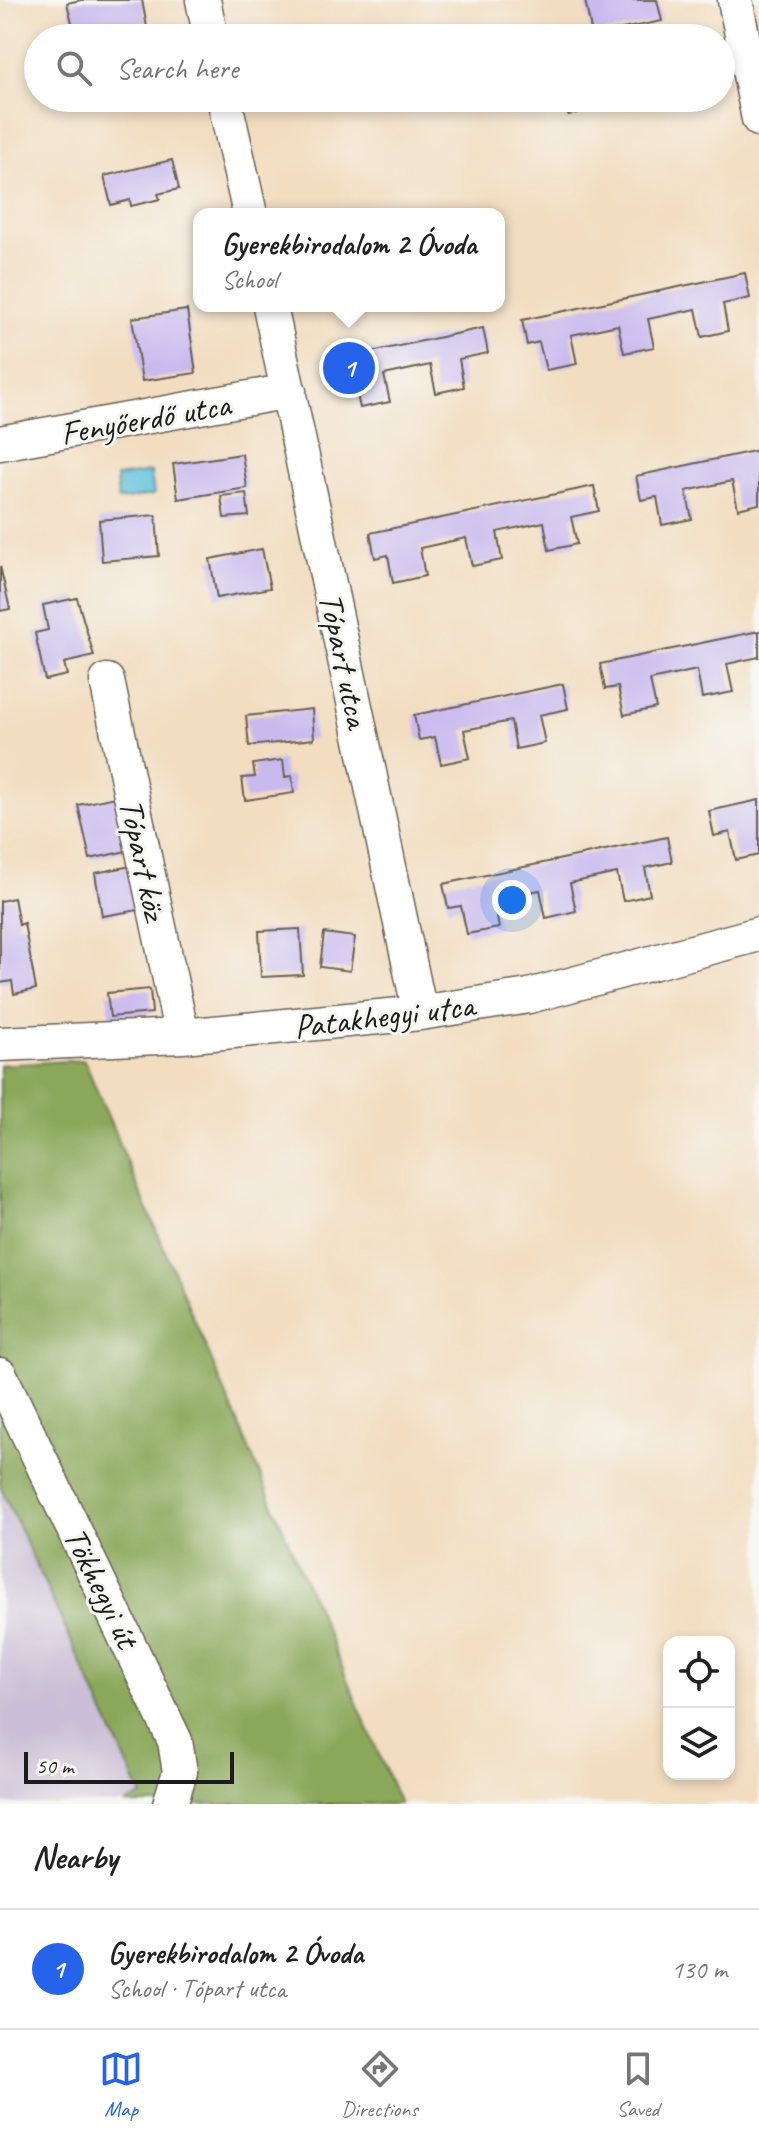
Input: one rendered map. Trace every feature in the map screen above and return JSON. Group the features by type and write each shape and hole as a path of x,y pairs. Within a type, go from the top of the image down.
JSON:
{"street":[{"path":"203,0 208,24"},
{"path":"735,0 759,119"},
{"path":"227,112 249,208"},
{"name":"Tópart utca","path":"271,312 420,1013"},
{"name":"Fenyőerdő utca","path":"0,443 289,391"},
{"name":"Tópart köz","path":"107,681 182,1036"},
{"name":"Patakhegyi utca","path":"0,1044 182,1036 420,1013 529,996 759,934"},
{"name":"Tökhegyi út","path":"0,1375 175,1741 180,1772 170,1804"}],"shaded area":[{"path":"0,1486 142,1796 125,1804 0,1804"}],"green space":[{"path":"84,1060 400,1804 125,1804 142,1796 0,1486 0,1065"}],"water":[{"path":"151,472 154,495 118,500 116,477"}],"building":[{"path":"81,0 142,0 146,24 72,24 67,3"},
{"path":"585,0 657,0 662,21 647,24 590,24"},
{"path":"172,160 179,189 158,194 160,199 131,206 130,200 111,205 104,176"},
{"path":"745,273 750,298 723,304 728,331 702,337 696,309 648,319 654,347 624,353 618,325 571,335 577,364 546,370 539,342 527,345 522,320"},
{"path":"187,310 196,373 142,381 132,318"},
{"path":"483,328 488,353 459,359 464,387 436,393 430,365 384,375 390,402 360,408 354,381 339,384 334,360"},
{"path":"759,450 759,504 738,509 732,481 686,491 692,519 662,525 657,497 641,500 636,476"},
{"path":"242,454 247,488 178,499 173,464"},
{"path":"594,486 599,511 571,517 577,544 549,550 544,522 497,532 502,560 472,566 466,538 420,548 425,576 393,583 388,555 375,558 370,533"},
{"path":"246,493 249,516 224,518 221,496"},
{"path":"156,515 159,556 102,561 99,520"},
{"path":"262,549 270,588 217,598 210,559"},
{"path":"0,566 10,609 0,611"},
{"path":"77,598 94,656 64,663 67,675 45,680 35,633 48,630 43,605"},
{"path":"759,631 759,657 727,664 733,692 702,698 697,670 650,680 656,708 624,715 618,687 605,689 600,664"},
{"path":"563,684 568,709 539,715 545,743 516,749 511,721 464,730 470,758 441,764 435,737 419,740 414,715"},
{"path":"312,709 314,739 249,746 246,716"},
{"path":"283,760 285,777 292,776 294,793 245,800 242,778 255,777 253,764"},
{"path":"120,796 131,850 90,859 78,805"},
{"path":"759,800 759,855 736,860 730,832 714,836 709,811"},
{"path":"667,837 672,862 645,868 650,895 623,901 617,873 570,883 576,911 546,918 540,890 493,899 499,928 467,934 461,906 448,908 443,884"},
{"path":"137,865 145,909 102,916 95,873"},
{"path":"14,898 19,925 24,923 36,989 14,994 12,981 0,983 0,901"},
{"path":"300,929 303,975 261,977 259,931"},
{"path":"324,933 355,937 350,971 320,967"},
{"path":"150,989 152,1013 110,1017 107,993"}],"place":[{"name":"Gyerekbirodalom 2 Óvoda","path":"349,368"}]}
